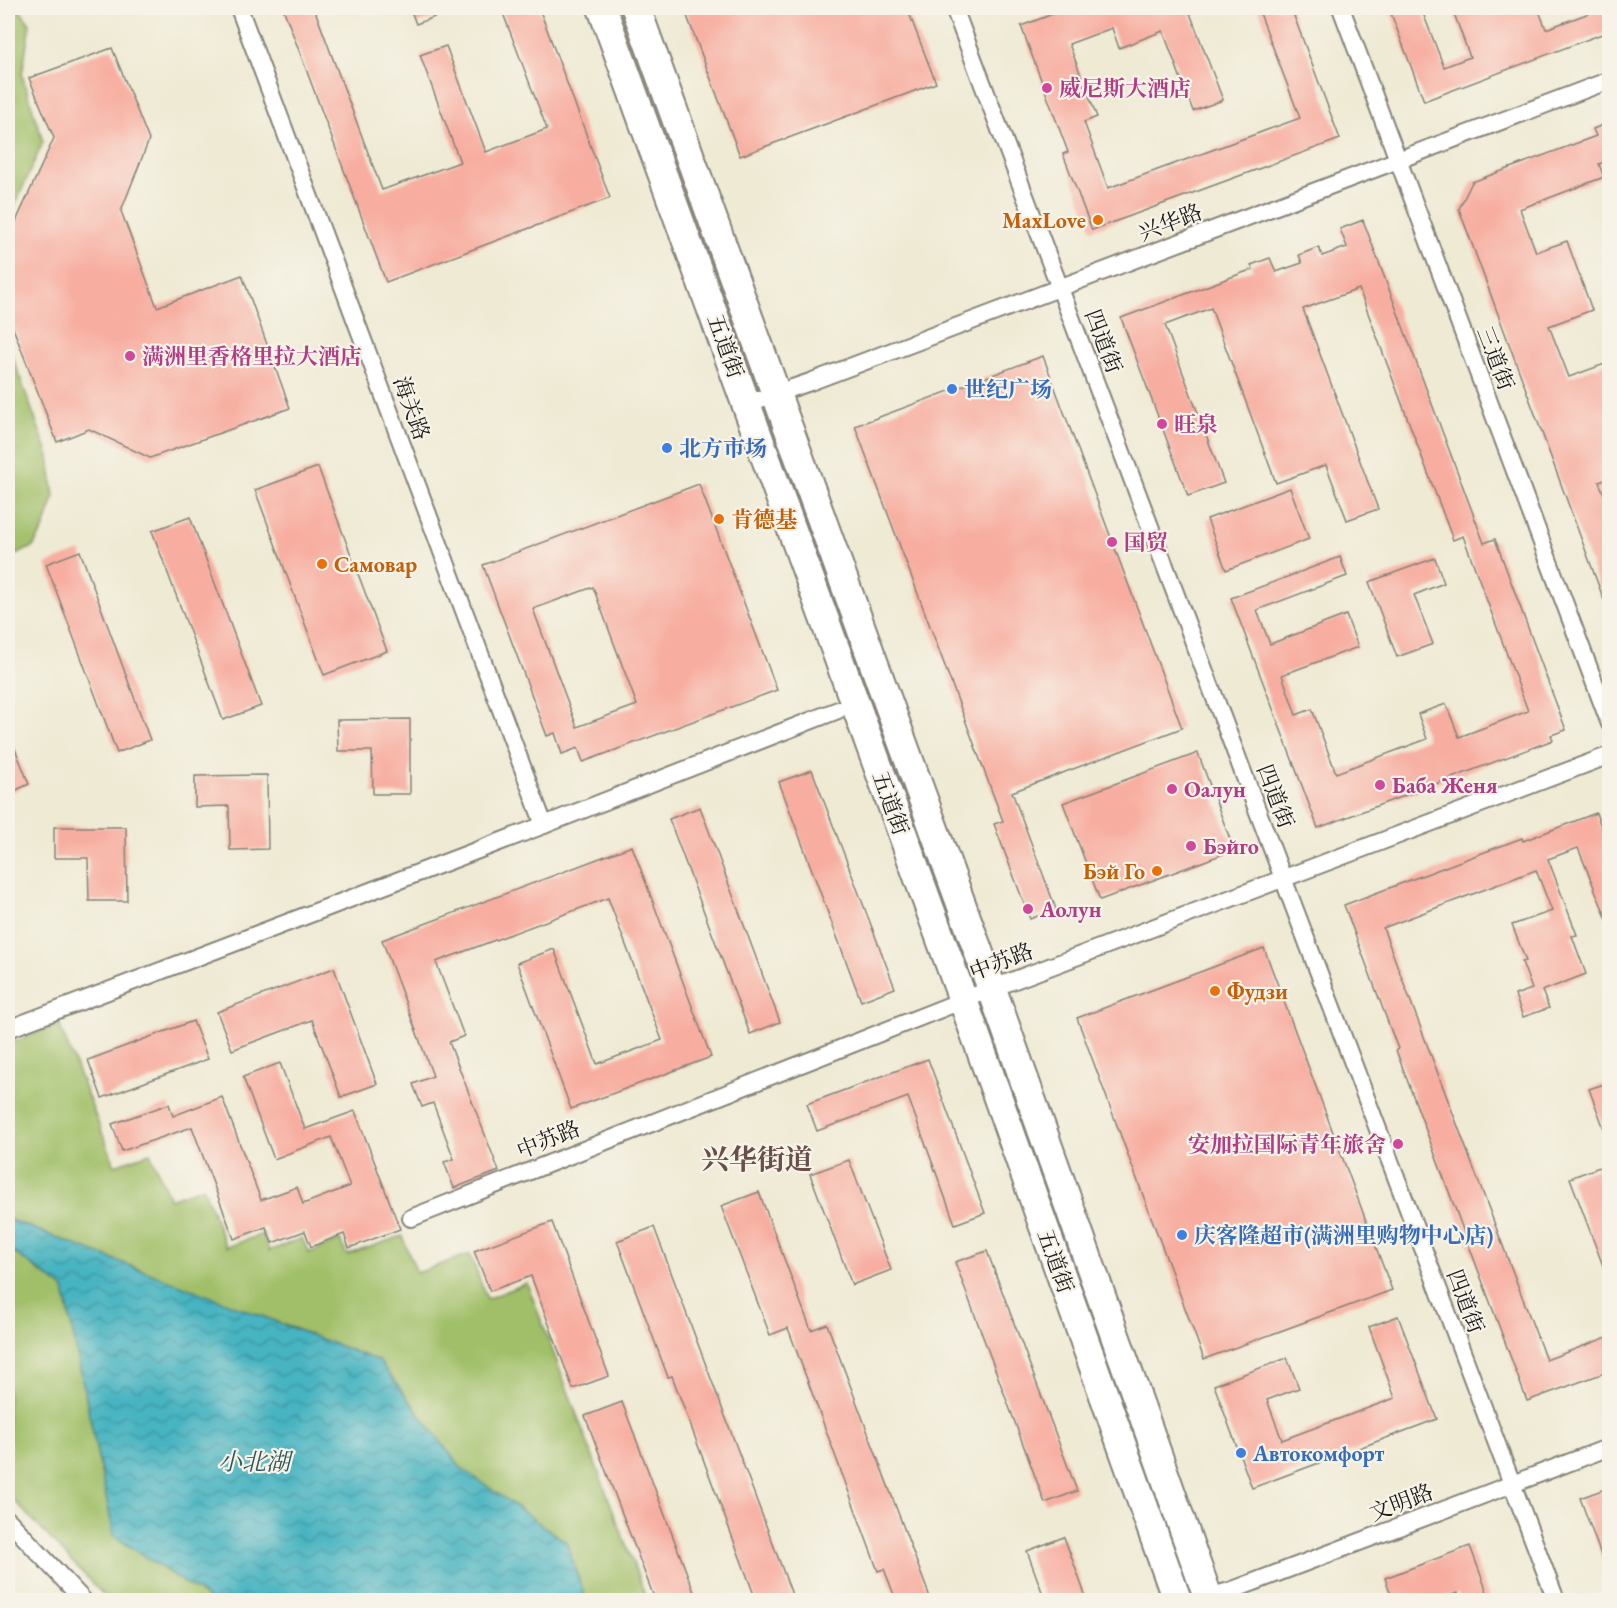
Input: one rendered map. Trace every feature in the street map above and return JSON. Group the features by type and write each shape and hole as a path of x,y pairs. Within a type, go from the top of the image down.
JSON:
{"highway":[{"name":"五道街","path":"602,8 963,1000 1177,1600"},
{"name":"五道街","path":"636,8 992,989 1209,1599"}],"street":[{"name":"海关路","path":"239,8 544,825"},
{"name":"四道街","path":"954,8 1556,1600"},
{"name":"三道街","path":"1341,8 1610,724"},
{"name":"兴华路","path":"747,404 1610,80"},
{"path":"8,1029 544,825 838,710"},
{"name":"中苏路","path":"411,1218 963,1000 1610,755"},
{"name":"文明路","path":"1209,1599 1610,1447"},
{"path":"8,1520 83,1600"}],"green space":[{"path":"8,8 18,8 30,24 22,75 43,142 8,221"},
{"path":"8,345 49,456 54,498 44,528 33,547 8,558"},
{"path":"59,1024 115,1165 150,1153 170,1199 203,1187 226,1247 263,1234 269,1251 302,1238 309,1253 340,1240 347,1255 402,1236 417,1273 470,1254 487,1299 527,1283 647,1600 586,1600 566,1542 460,1467 379,1361 8,1219 8,1044"},
{"path":"8,1248 64,1289 114,1536 211,1600 108,1600 8,1494"}],"water":[{"name":"小北湖","path":"8,1219 379,1361 460,1467 566,1542 586,1600 211,1600 114,1536 64,1289 8,1248"}],"building":[{"path":"283,8 314,8 382,190 460,162 420,55 446,46 486,152 547,129 501,8 539,8 610,198 386,282"},
{"path":"410,8 456,8 456,9 416,24"},
{"path":"684,8 907,8 936,83 740,156"},
{"path":"1056,8 1188,8 1223,100 1193,111 1163,31 1119,48 1112,28 1069,44 1097,117 1084,122 1108,188 1300,118 1258,8 1291,8 1340,139 1092,230 1063,154 1068,152 1021,26 1058,12"},
{"path":"1389,8 1421,8 1444,67 1470,57 1452,8 1538,8 1546,29 1603,8 1610,8 1610,31 1424,101"},
{"path":"112,48 149,140 121,211 157,307 242,275 290,408 150,458 89,429 57,442 8,315 8,239 54,138 29,78"},
{"path":"1610,122 1610,169 1605,162 1599,164 1604,177 1520,209 1536,252 1567,241 1592,310 1549,326 1569,377 1610,362 1610,478 1599,482 1610,509 1608,611 1459,209 1472,182 1596,136 1593,129"},
{"path":"1363,220 1484,543 1495,539 1566,730 1551,735 1553,740 1318,828 1231,598 1340,557 1347,576 1257,610 1270,644 1346,615 1358,647 1282,675 1296,715 1312,709 1336,773 1427,739 1418,714 1446,704 1459,737 1528,711 1463,536 1453,540 1359,289 1303,309 1378,509 1347,520 1326,465 1276,483 1211,308 1165,325 1224,483 1188,496 1121,318 1253,269 1251,265 1270,258 1276,272 1302,263 1299,255 1319,247 1322,256 1347,247 1340,229"},
{"path":"1043,356 1182,728 1012,792 1056,909 1030,919 994,824 1003,821 855,426"},
{"path":"318,467 387,651 324,675 255,490"},
{"path":"699,484 777,690 583,762 578,748 562,754 555,733 547,736 483,565","holes":["593,587 637,705 577,727 533,609"]},
{"path":"1290,488 1309,539 1226,570 1207,519"},
{"path":"190,517 261,706 223,720 152,531"},
{"path":"80,551 150,740 117,753 46,564"},
{"path":"1435,558 1444,583 1414,595 1433,644 1397,657 1369,582"},
{"path":"410,719 410,794 373,794 372,751 338,751 337,720"},
{"path":"8,731 29,784 8,794"},
{"path":"1198,753 1234,850 1100,900 1063,803"},
{"path":"812,770 895,988 861,1001 779,782"},
{"path":"267,775 268,849 230,850 229,806 195,807 195,776"},
{"path":"700,807 780,1022 750,1034 669,819"},
{"path":"1596,813 1610,850 1610,927 1578,848 1548,859 1577,935 1572,936 1586,974 1542,991 1549,1008 1523,1017 1515,995 1532,989 1522,962 1526,961 1512,925 1552,911 1536,870 1383,928 1546,1360 1610,1336 1610,1371 1527,1401 1344,905 1522,838 1523,841"},
{"path":"54,827 126,827 127,901 89,901 88,858 54,858"},
{"path":"632,846 711,1057 571,1109 517,963 554,949 597,1064 662,1040 608,898 436,962 464,1036 449,1042 499,1171 454,1188 444,1162 454,1159 433,1103 422,1107 413,1084 433,1076 382,940"},
{"path":"1264,948 1392,1290 1204,1359 1077,1018"},
{"path":"334,968 377,1084 341,1097 312,1020 232,1050 217,1012"},
{"path":"193,1021 208,1059 102,1098 88,1060"},
{"path":"928,1059 985,1213 955,1224 908,1097 817,1131 807,1104"},
{"path":"280,1063 305,1129 355,1111 400,1229 349,1248 344,1234 311,1247 305,1231 272,1243 266,1227 234,1239 192,1127 122,1151 112,1124 169,1104 173,1116 222,1097 261,1200 297,1187 303,1204 350,1186 331,1137 274,1159 243,1077"},
{"path":"1610,1082 1610,1139 1608,1139 1589,1089"},
{"path":"849,1160 891,1270 852,1285 810,1174"},
{"path":"1610,1163 1610,1279 1608,1279 1570,1178"},
{"path":"759,1192 811,1330 827,1324 931,1600 896,1600 884,1569 878,1571 788,1328 770,1335 721,1206"},
{"path":"552,1222 609,1376 573,1389 531,1276 490,1291 474,1251"},
{"path":"654,1227 794,1600 756,1600 672,1376 668,1377 617,1241"},
{"path":"987,1251 1077,1491 1045,1503 955,1262"},
{"path":"1398,1316 1437,1419 1252,1488 1214,1385 1287,1358 1299,1388 1267,1400 1282,1440 1395,1398 1369,1327"},
{"path":"622,1402 697,1600 655,1600 585,1416"},
{"path":"1610,1487 1610,1573 1608,1574 1580,1498"},
{"path":"1064,1537 1086,1597 1077,1600 1045,1600 1027,1551"},
{"path":"1470,1546 1490,1600 1460,1600 1458,1593 1437,1600 1393,1600 1385,1578"}],"place":[{"name":"威尼斯大酒店","path":"1047,88"},
{"name":"MaxLove","path":"1098,220"},
{"name":"满洲里香格里拉大酒店","path":"130,356"},
{"name":"世纪广场","path":"952,389"},
{"name":"旺泉","path":"1162,424"},
{"name":"北方市场","path":"667,448"},
{"name":"肯德基","path":"719,519"},
{"name":"国贸","path":"1112,542"},
{"name":"Самовар","path":"322,564"},
{"name":"Баба Женя","path":"1380,785"},
{"name":"Оалун","path":"1172,789"},
{"name":"Бэйго","path":"1191,846"},
{"name":"Бэй Го","path":"1157,871"},
{"name":"Аолун","path":"1028,909"},
{"name":"Фудзи","path":"1215,991"},
{"name":"安加拉国际青年旅舍","path":"1398,1144"},
{"name":"庆客隆超市(满洲里购物中心店)","path":"1182,1235"},
{"name":"Автокомфорт","path":"1241,1453"}],"district":[{"name":"兴华街道","path":"757,1159"}]}
